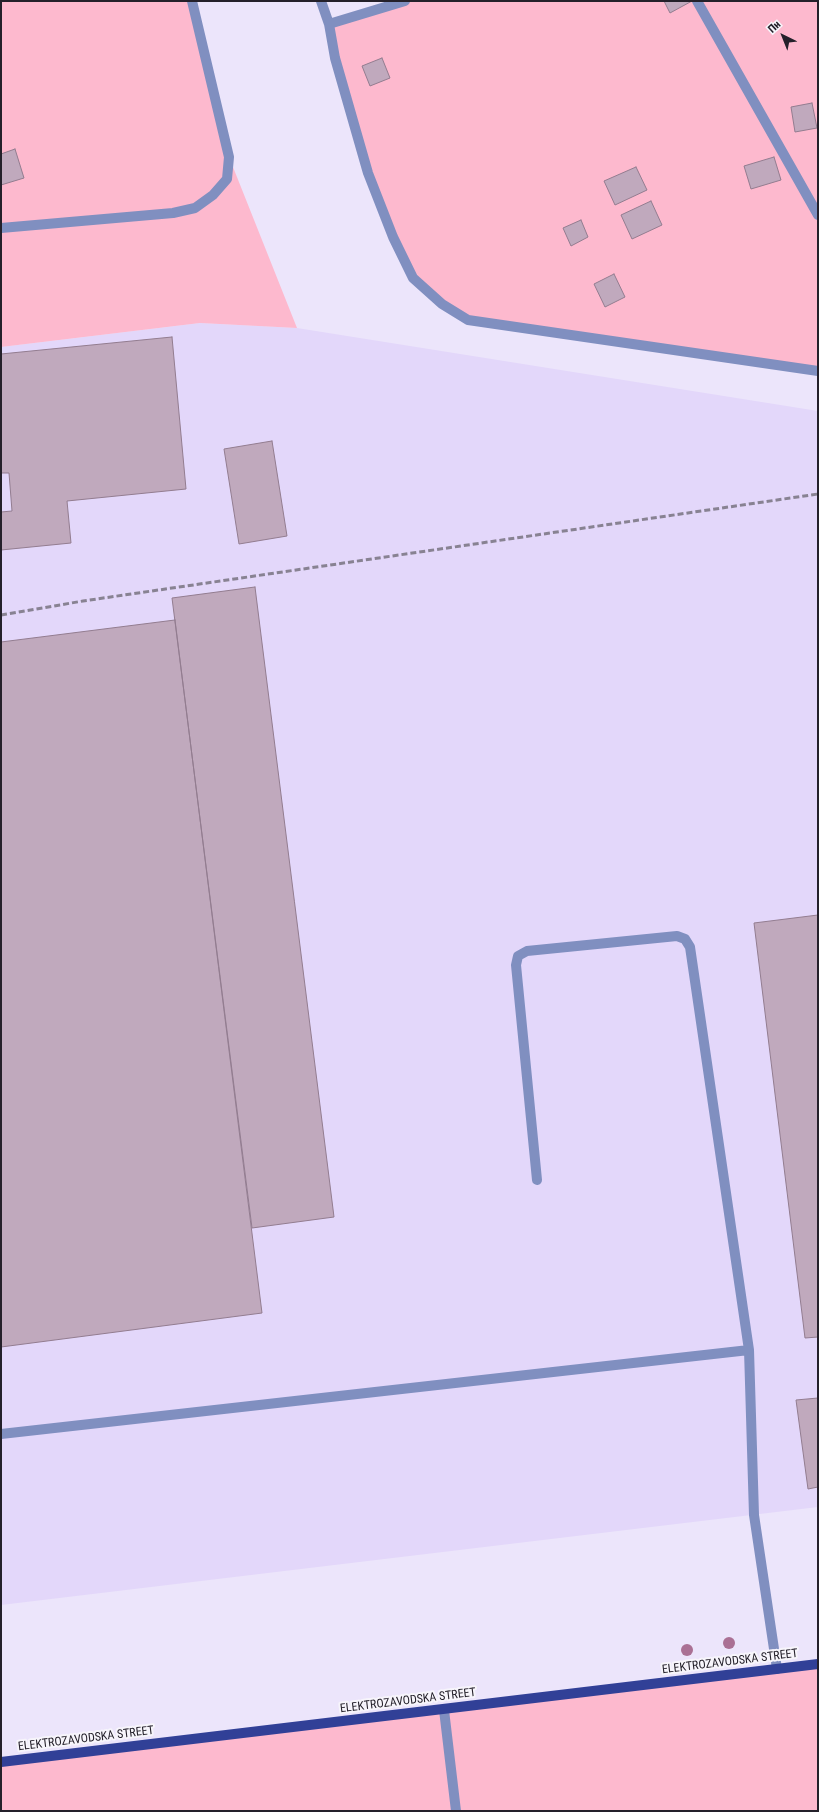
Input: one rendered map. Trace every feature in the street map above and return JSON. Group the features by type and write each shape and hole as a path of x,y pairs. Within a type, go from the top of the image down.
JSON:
{"main road":[{"name":"ELEKTROZAVODSKA STREET","path":"1,1762 818,1664"}],"street":[{"path":"1,228 173,213 195,208 213,195 228,179 228,157 192,1"},
{"path":"322,1 329,24 335,58 366,165 393,237 413,278 442,304 468,320 818,371"},
{"path":"329,24 404,1"},
{"path":"697,1 818,215"},
{"path":"537,1180 516,965 518,956 527,951 677,936 685,939 690,947 749,1350 754,1515 777,1669"},
{"path":"1,1434 749,1350"},
{"path":"444,1710 456,1811"}],"shaded area":[{"path":"1,1 192,1 229,157 297,328 200,323 1,347"},
{"path":"405,1 818,1 818,371 468,320 413,278 368,173 329,24"},
{"path":"200,323 297,328 818,411 818,1507 1,1605 1,347"},
{"path":"818,1664 818,1811 1,1811 1,1762"}],"building":[{"path":"664,1 692,1 670,13"},
{"path":"382,58 390,78 370,86 362,66"},
{"path":"812,103 817,128 795,132 791,107"},
{"path":"15,149 24,178 1,185 1,154"},
{"path":"774,157 781,180 751,189 744,166"},
{"path":"636,167 647,190 615,205 604,181"},
{"path":"651,201 662,225 632,239 621,215"},
{"path":"581,220 588,237 571,246 563,228"},
{"path":"614,274 625,297 605,307 594,284"},
{"path":"172,337 186,489 67,501 71,543 1,550 1,512 12,511 9,473 1,473 1,354"},
{"path":"272,441 287,536 239,544 224,449"},
{"path":"255,587 334,1217 252,1228 172,598"},
{"path":"175,620 262,1313 1,1347 1,642"},
{"path":"818,915 818,1337 805,1338 754,923"},
{"path":"818,1398 818,1487 808,1489 796,1400"}],"railway":[{"path":"1,615 83,601 818,494"}]}
